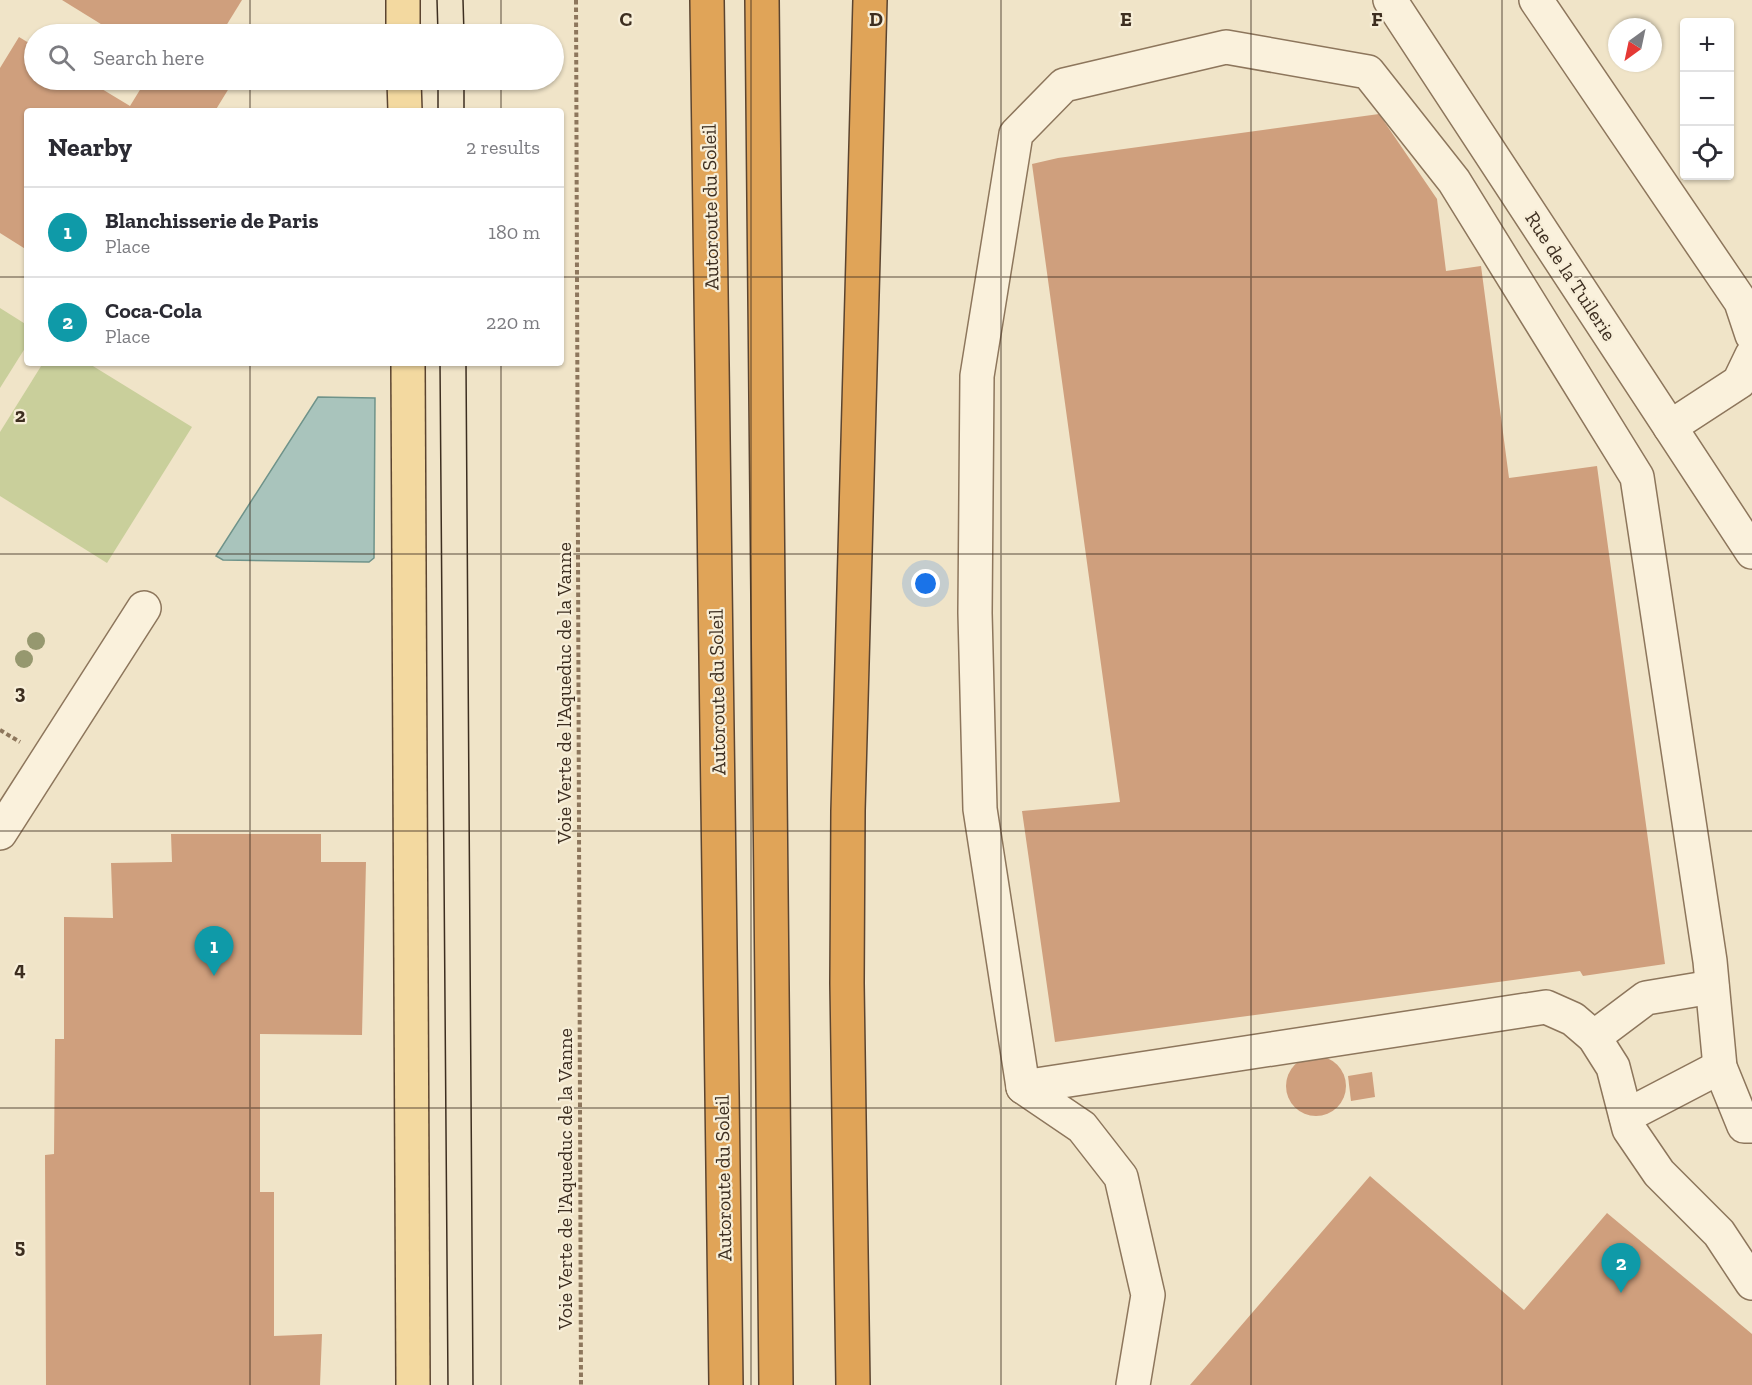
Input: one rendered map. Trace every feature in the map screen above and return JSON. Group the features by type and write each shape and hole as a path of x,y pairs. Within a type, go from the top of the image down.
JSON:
{"highway":[{"name":"Autoroute du Soleil","path":"707,0 726,1385"},
{"path":"762,0 776,1385"},
{"path":"853,1385 847,983 848,811 870,0"}],"main road":[{"path":"403,0 404,24"},
{"path":"404,90 405,108"},
{"path":"408,366 413,1385"}],"street":[{"name":"Rue de la Tuilerie","path":"1390,0 1752,552"},
{"path":"1536,0 1741,302 1752,335"},
{"path":"1133,1385 1148,1295 1121,1177 1082,1127 1023,1087 980,809 975,614 977,376 1016,134 1064,85 1226,47 1368,72 1454,181 1637,477 1712,987 1719,1067 1744,1126 1752,1126"},
{"path":"1670,427 1739,382 1752,355"},
{"path":"0,833 144,608"},
{"path":"1594,1037 1646,998 1712,987"},
{"path":"1023,1087 1546,1006 1574,1019 1594,1037 1612,1067 1629,1129 1659,1173 1719,1233 1752,1283"},
{"path":"1626,1116 1719,1067"}],"path":[{"name":"Voie Verte de l'Aqueduc de la Vanne","path":"576,0 581,1385"}],"green space":[{"path":"0,308 24,323 24,350 0,388"},
{"path":"41,366 93,366 192,427 107,563 0,496 0,432"}],"water":[{"path":"318,397 375,398 374,558 369,562 223,560 216,556"}],"building":[{"path":"62,0 242,0 227,24 101,24"},
{"path":"19,37 24,40 24,90 104,90 130,106 140,90 228,90 217,108 24,108 24,248 0,233 0,68"},
{"path":"1379,114 1437,199 1446,271 1481,266 1509,478 1597,466 1665,964 1583,976 1580,971 1055,1042 1022,811 1120,802 1032,164 1058,158"},
{"path":"171,834 321,834 321,862 366,862 362,1035 260,1034 260,1192 274,1192 274,1336 322,1334 320,1385 46,1385 45,1155 54,1154 55,1039 64,1039 64,917 113,918 111,863 172,862"},
{"path":"1316,1056 1333,1061 1341,1069 1346,1086 1341,1103 1333,1111 1316,1116 1299,1111 1291,1103 1286,1086 1291,1069 1299,1061"},
{"path":"1372,1072 1375,1097 1351,1101 1348,1076"},
{"path":"1370,1176 1524,1310 1607,1213 1752,1334 1752,1385 1190,1385"}],"tram line":[{"path":"437,0 438,24"},
{"path":"463,0 464,24"},
{"path":"438,90 438,108"},
{"path":"464,90 464,108"},
{"path":"440,366 448,1385"},
{"path":"466,366 473,1385"}],"place":[{"name":"Blanchisserie de Paris","path":"214,976"},
{"name":"Coca-Cola","path":"1621,1293"}]}
